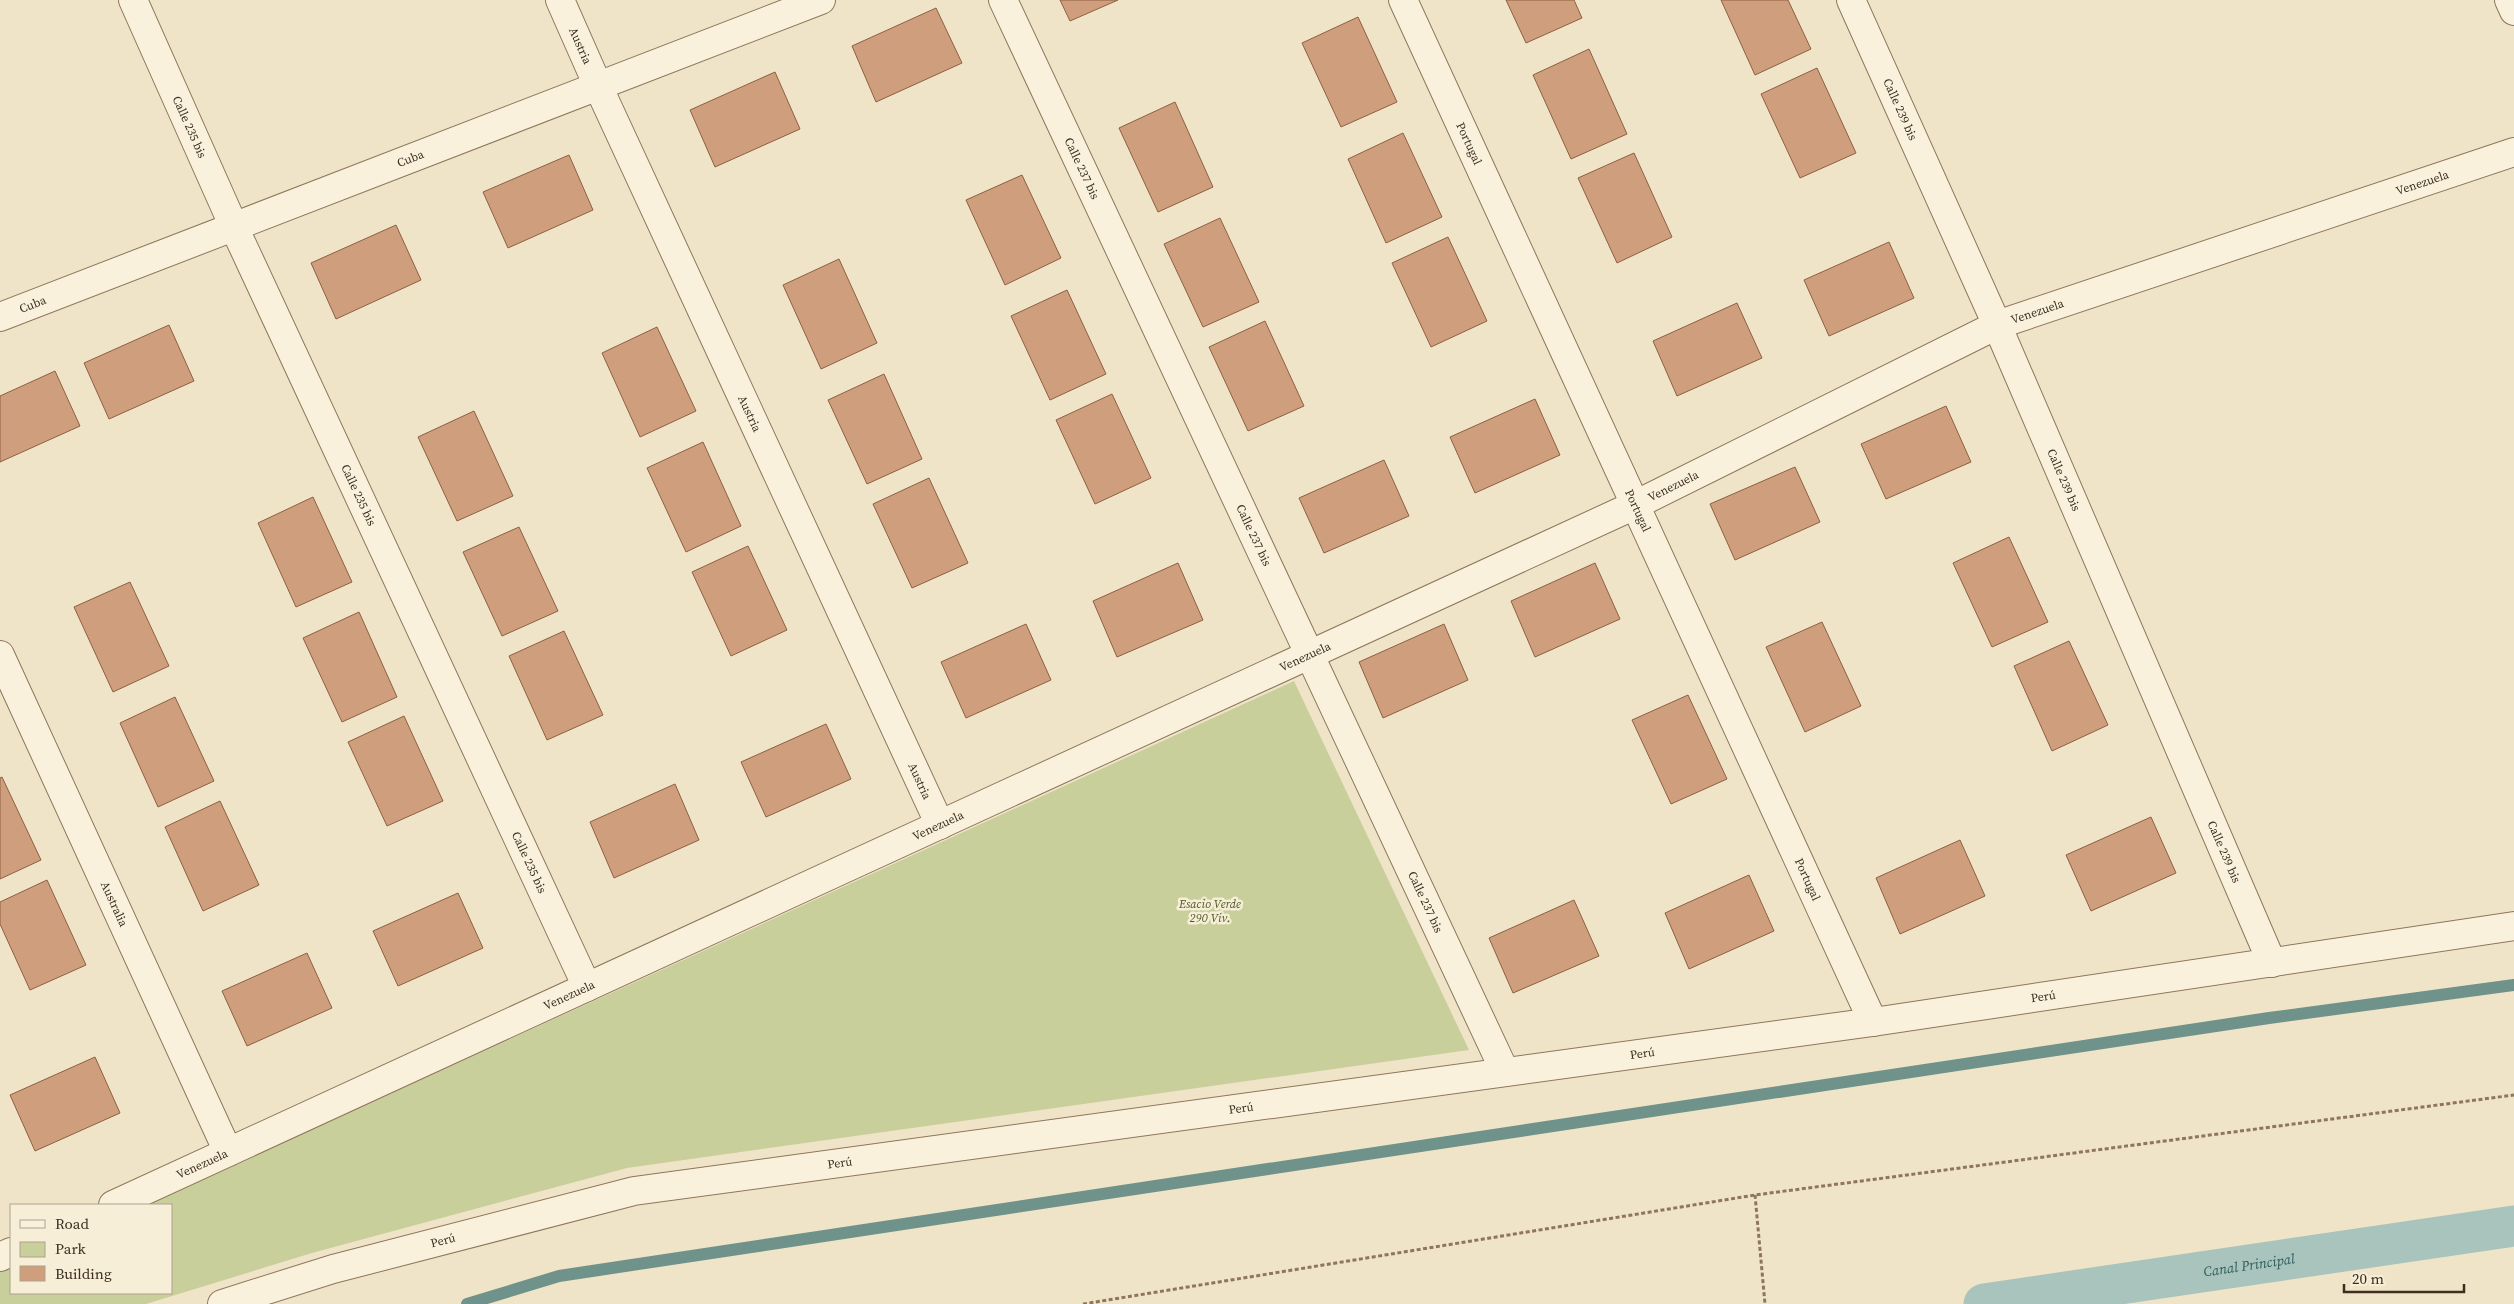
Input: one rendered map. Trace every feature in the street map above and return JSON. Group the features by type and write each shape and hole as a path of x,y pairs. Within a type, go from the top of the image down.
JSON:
{"street":[{"name":"Calle 235 bis","path":"133,0 234,227 587,987"},
{"name":"Austria","path":"560,0 940,826"},
{"name":"Cuba","path":"0,317 821,0"},
{"name":"Calle 237 bis","path":"1003,0 1505,1072"},
{"name":"Portugal","path":"1402,0 1873,1022"},
{"name":"Calle 239 bis","path":"1851,0 1997,325 2272,963"},
{"path":"2509,0 2514,11"},
{"name":"Venezuela","path":"116,1204 1635,505 1997,325 2514,152"},
{"name":"Australia","path":"0,655 228,1152"},
{"name":"Perú","path":"222,1304 332,1269 634,1191 1873,1022 2514,926"}],"path":[{"path":"1083,1304 1756,1195 2514,1094"},
{"path":"1756,1195 1765,1304"}],"green space":[{"name":"Esacio Verde 290 Viv.","path":"1294,681 1469,1050 627,1168 312,1253 146,1304 0,1304 0,1272 10,1267 10,1294 172,1294 172,1204 149,1204"}],"building":[{"path":"1060,0 1118,0 1070,21"},
{"path":"1506,0 1574,0 1582,18 1526,43"},
{"path":"1721,0 1788,0 1811,49 1755,75"},
{"path":"936,8 962,63 876,102 852,46"},
{"path":"1358,17 1397,102 1341,127 1302,43"},
{"path":"1589,49 1627,134 1571,159 1533,75"},
{"path":"1817,68 1856,153 1800,178 1761,94"},
{"path":"775,72 800,129 715,167 690,110"},
{"path":"1175,102 1213,187 1158,212 1119,128"},
{"path":"1403,133 1442,217 1386,243 1348,159"},
{"path":"1634,153 1672,237 1617,263 1578,178"},
{"path":"569,155 593,210 508,248 483,192"},
{"path":"1022,175 1061,258 1005,285 966,200"},
{"path":"1220,218 1259,302 1203,327 1164,244"},
{"path":"396,225 421,280 336,319 311,263"},
{"path":"1448,237 1487,321 1431,347 1392,263"},
{"path":"1889,242 1914,298 1829,336 1804,280"},
{"path":"839,259 877,343 821,369 783,285"},
{"path":"1067,290 1106,374 1050,400 1011,316"},
{"path":"1737,303 1762,358 1677,396 1653,341"},
{"path":"1265,321 1304,406 1248,431 1209,347"},
{"path":"169,325 194,381 109,419 84,363"},
{"path":"657,327 696,411 640,437 602,353"},
{"path":"55,371 80,426 0,462 0,396"},
{"path":"884,374 922,459 867,484 828,400"},
{"path":"1112,394 1151,478 1095,504 1056,420"},
{"path":"1535,399 1560,455 1475,493 1450,437"},
{"path":"1946,406 1971,462 1886,499 1861,444"},
{"path":"474,411 513,496 457,521 418,437"},
{"path":"703,442 741,526 686,552 647,468"},
{"path":"1384,460 1409,516 1324,553 1299,498"},
{"path":"1795,467 1820,522 1735,560 1710,504"},
{"path":"929,478 968,563 912,588 873,504"},
{"path":"313,497 352,582 296,607 258,523"},
{"path":"519,527 558,611 502,636 463,552"},
{"path":"2009,537 2048,622 1992,647 1953,563"},
{"path":"748,546 787,630 731,656 692,572"},
{"path":"1178,563 1203,620 1117,657 1093,601"},
{"path":"1595,563 1620,619 1535,657 1511,601"},
{"path":"130,582 169,666 113,692 74,607"},
{"path":"359,612 397,697 342,722 303,638"},
{"path":"1822,622 1861,706 1805,732 1766,647"},
{"path":"1026,624 1051,680 966,718 941,662"},
{"path":"1444,624 1468,680 1383,718 1359,662"},
{"path":"564,631 603,715 547,740 509,656"},
{"path":"2069,641 2108,725 2052,751 2014,666"},
{"path":"1688,695 1727,779 1671,804 1632,720"},
{"path":"175,697 214,781 158,807 120,723"},
{"path":"404,716 443,801 387,826 348,742"},
{"path":"826,724 851,779 766,817 741,762"},
{"path":"2,777 41,860 0,879 0,778"},
{"path":"675,784 699,840 614,878 590,822"},
{"path":"220,801 259,885 203,911 165,827"},
{"path":"2151,817 2176,873 2091,911 2066,855"},
{"path":"1960,840 1985,896 1900,934 1876,878"},
{"path":"1749,875 1774,931 1689,969 1665,913"},
{"path":"47,880 86,965 30,990 0,924 0,902"},
{"path":"458,893 483,948 398,986 373,931"},
{"path":"1574,900 1599,956 1513,993 1489,938"},
{"path":"307,953 332,1008 247,1046 222,991"},
{"path":"95,1057 120,1113 35,1151 10,1095"}],"waterway":[{"path":"467,1304 559,1276 2269,1018 2514,985"},
{"name":"Canal Principal","path":"1984,1304 2514,1226"}]}
